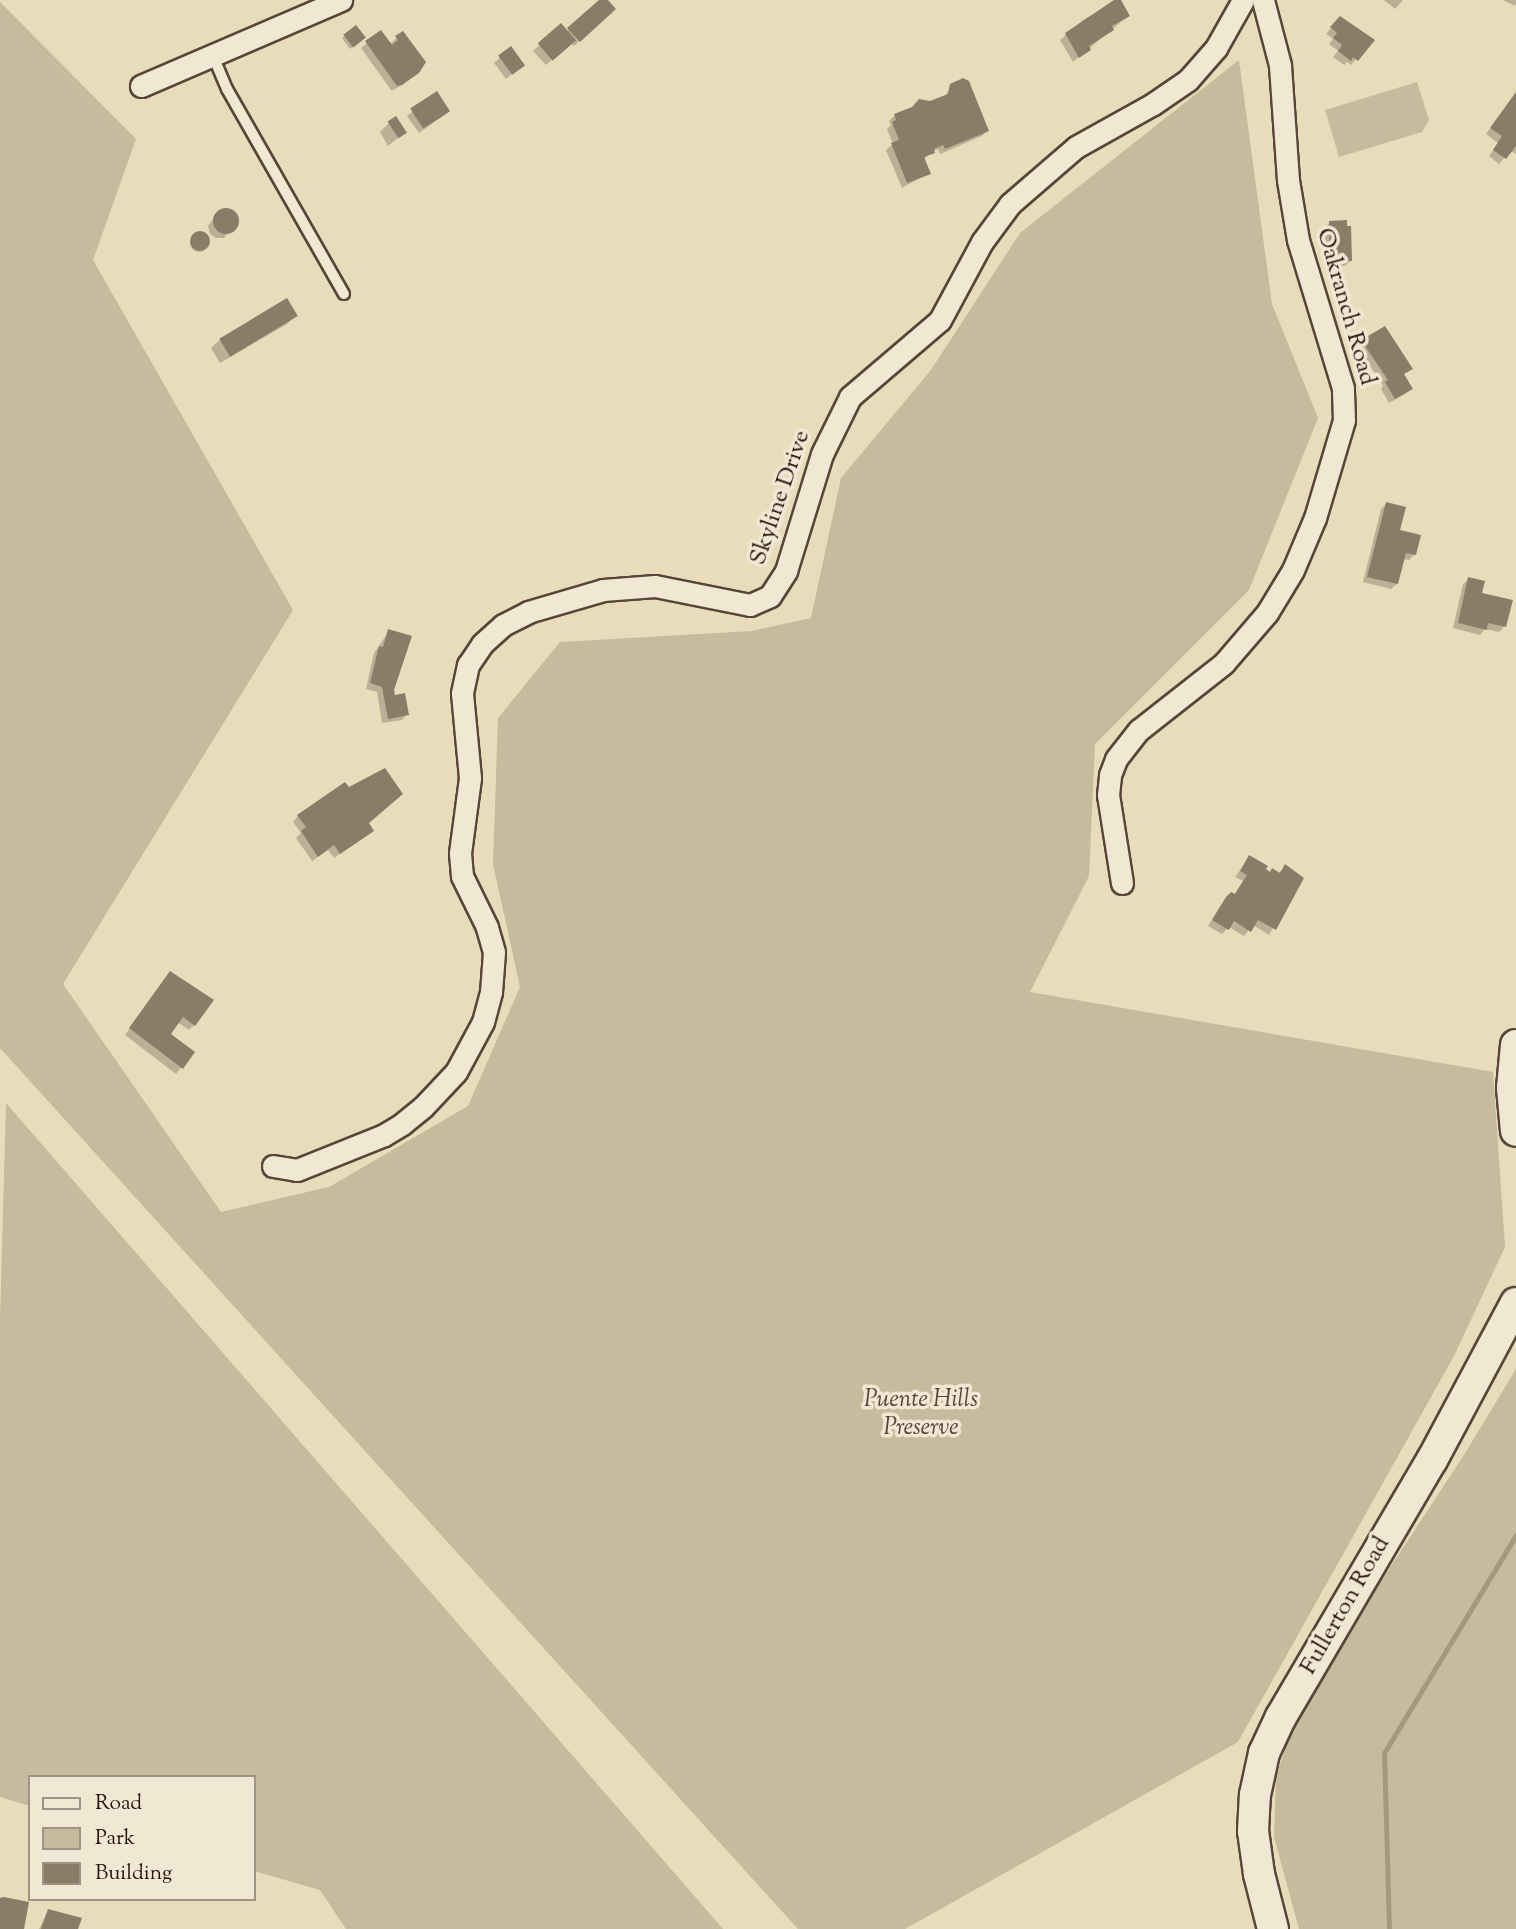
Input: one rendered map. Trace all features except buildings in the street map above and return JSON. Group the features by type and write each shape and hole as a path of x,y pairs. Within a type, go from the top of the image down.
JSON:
{"street":[{"path":"141,86 341,0"},
{"name":"Skyline Drive","path":"273,1166 296,1170 384,1135 402,1124 424,1107 456,1072 483,1022 494,978 493,947 462,876 460,853 470,778 462,694 468,665 482,644 503,625 527,611 603,590 641,586 667,587 750,605 770,596 786,571 822,454 850,397 940,320 982,242 1010,204 1076,147 1153,104 1188,80 1216,48 1243,0"},
{"name":"Oakranch Road","path":"1122,883 1108,795 1110,775 1116,759 1139,730 1224,663 1267,613 1293,570 1315,518 1344,420 1343,388 1298,240 1288,180 1280,65 1263,0"},
{"path":"1516,1045 1512,1088 1516,1131"},
{"name":"Fullerton Road","path":"1273,1929 1254,1845 1254,1804 1264,1753 1281,1717 1438,1449 1516,1303"}],"lane":[{"path":"214,56 227,89 344,294"}],"green space":[{"name":"Puente Hills Preserve","path":"0,2 136,139 93,260 293,610 63,984 221,1212 329,1187 468,1106 520,987 493,864 498,718 560,642 752,631 811,618 841,478 931,370 1020,233 1239,60 1272,304 1318,418 1249,590 1095,744 1089,876 1030,992 1493,1072 1505,1247 1454,1356 1238,1742 905,1929 798,1929 0,1048"},
{"path":"1417,82 1429,120 1422,132 1339,157 1325,110"},
{"path":"6,1103 723,1929 346,1929 320,1890 256,1872 256,1775 28,1775 28,1805 0,1797 0,1320"},
{"path":"1516,1369 1516,1929 1299,1929 1274,1837 1276,1776 1294,1723 1366,1604 1464,1455"}],"waterway":[{"path":"1389,1929 1384,1753 1516,1535"}]}
